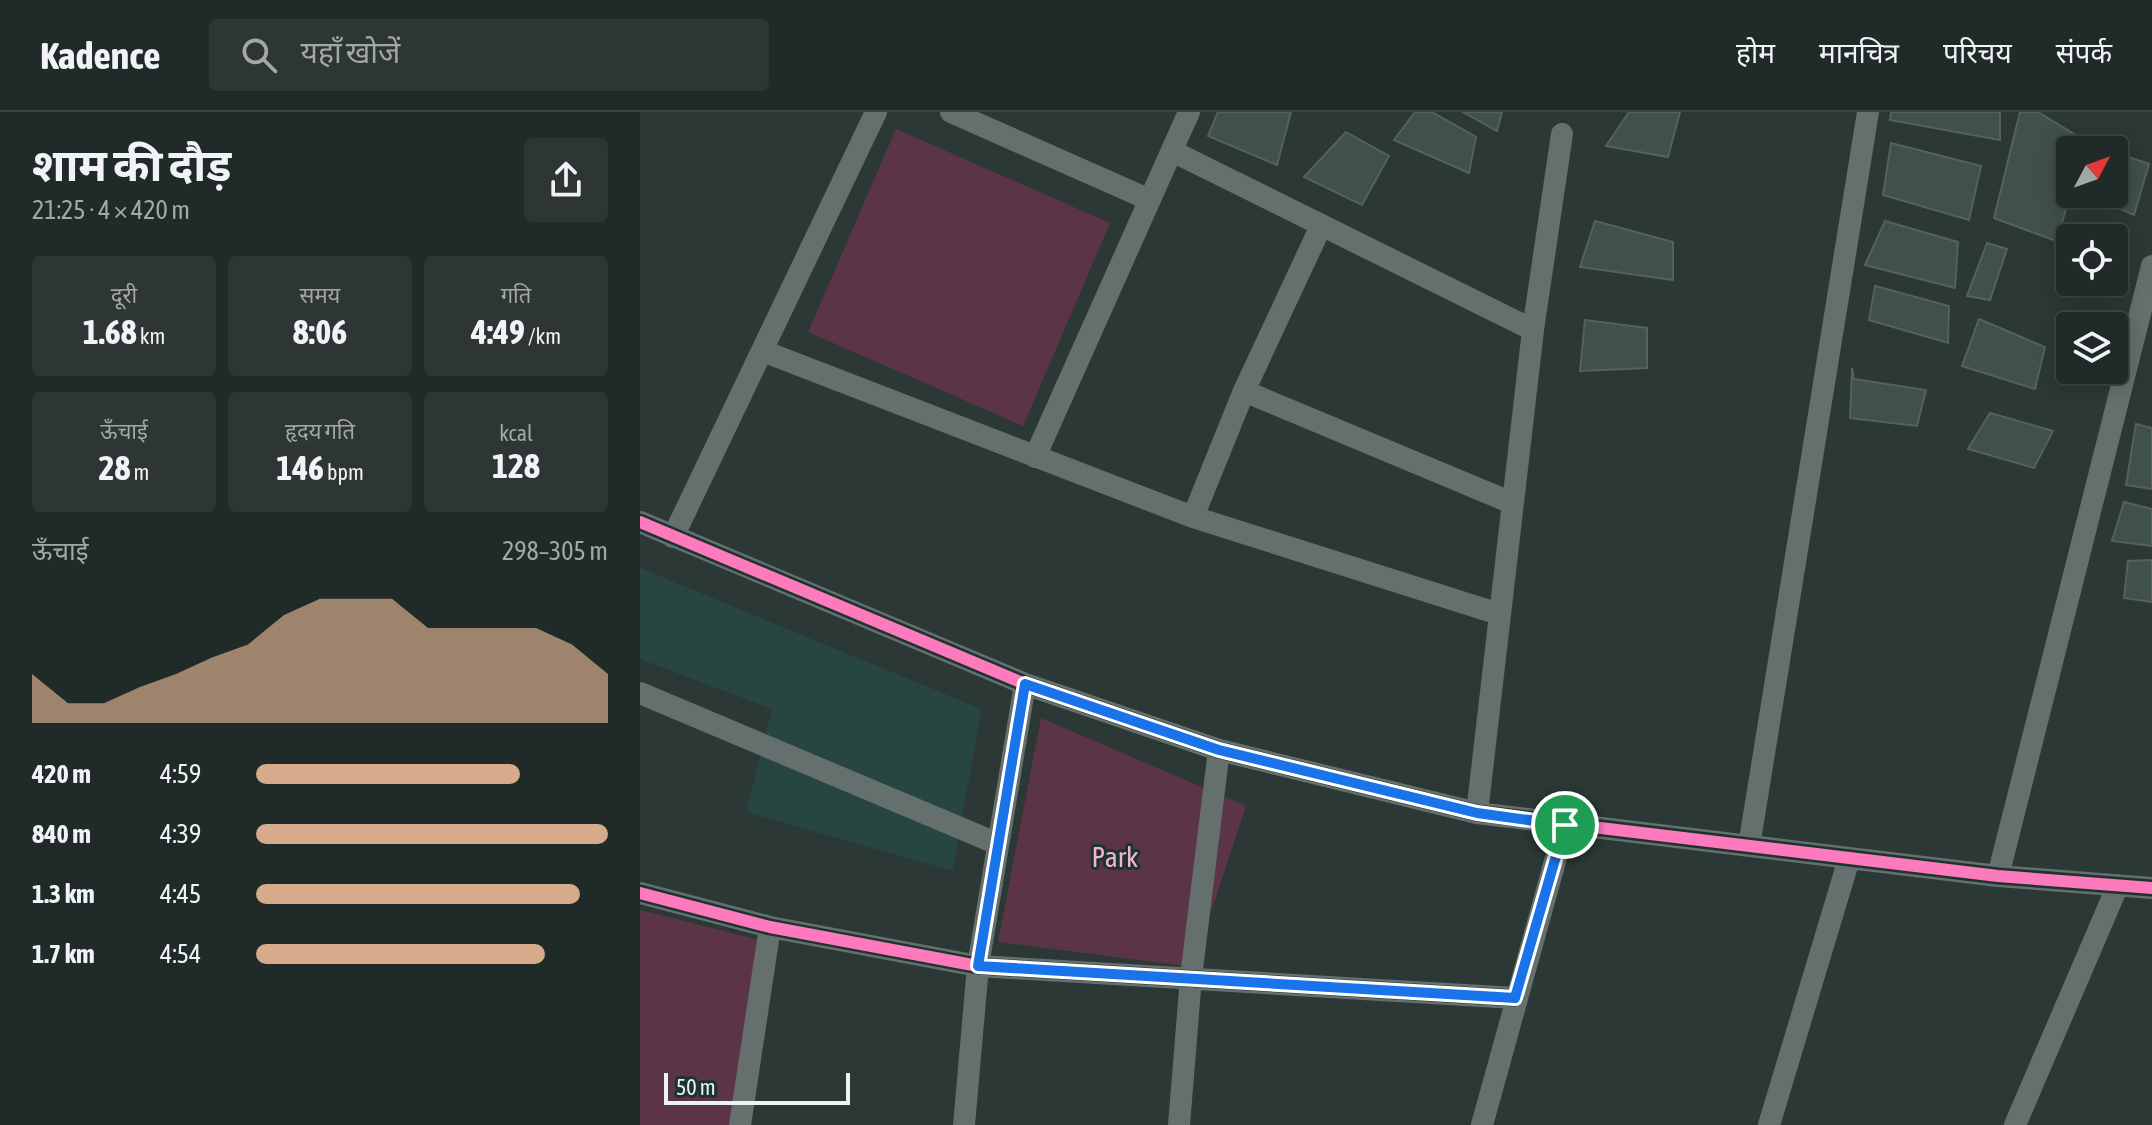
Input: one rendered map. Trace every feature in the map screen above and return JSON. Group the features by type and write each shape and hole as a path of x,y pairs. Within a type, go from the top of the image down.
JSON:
{"street":[{"path":"673,537 876,112"},
{"path":"951,112 1150,200"},
{"path":"1035,457 1189,112"},
{"path":"1749,846 1868,112"},
{"path":"1477,813 1533,330 1562,134"},
{"path":"1172,151 1533,330"},
{"path":"1193,517 1244,391 1321,226"},
{"path":"1998,876 2152,266"},
{"path":"763,351 1193,517 1499,614"},
{"path":"1244,391 1512,503"},
{"path":"640,522 1025,684 1219,750 1477,813 1998,876 2152,888"},
{"path":"964,1125 978,966 1025,684"},
{"path":"640,693 998,844"},
{"path":"1179,1125 1191,977 1219,750"},
{"path":"1482,1125 1565,825"},
{"path":"1769,1125 1849,859"},
{"path":"2015,1125 2118,885"},
{"path":"640,893 770,927 978,966 1515,998"},
{"path":"740,1125 770,927"}],"shaded area":[{"path":"640,568 981,709 953,871 746,812 772,709 640,659"}],"green space":[{"path":"896,129 1110,223 1023,426 808,332"},
{"name":"Park","path":"1041,718 1246,806 1193,967 998,942"},
{"path":"640,910 764,941 735,1125 640,1125"}],"building":[{"path":"1218,112 1291,112 1277,165 1208,136"},
{"path":"1415,112 1432,112 1476,137 1469,173 1394,140"},
{"path":"1463,112 1502,112 1497,131"},
{"path":"1629,112 1680,112 1668,157 1606,146"},
{"path":"1891,112 2000,112 2000,140 1890,120"},
{"path":"2020,112 2038,112 2077,136 2056,136 2056,208 2067,208 2061,224 2056,224 2056,241 1994,218"},
{"path":"1346,132 1389,156 1362,205 1304,177"},
{"path":"1891,143 1981,166 1969,220 1883,195"},
{"path":"2128,157 2149,164 2134,215 2118,208 2128,208"},
{"path":"1595,221 1673,242 1673,280 1580,267"},
{"path":"1885,221 1958,242 1955,288 1865,265"},
{"path":"1987,243 2007,249 1990,300 1967,296"},
{"path":"1875,286 1949,306 1948,343 1869,320"},
{"path":"1979,319 2045,347 2035,389 1962,366"},
{"path":"1585,320 1647,328 1647,368 1580,371"},
{"path":"1852,368 1854,379 1926,390 1917,426 1850,418"},
{"path":"1990,413 2053,431 2034,468 1968,449"},
{"path":"2136,424 2152,428 2152,489 2126,485"},
{"path":"2124,502 2152,509 2152,546 2112,541"},
{"path":"2152,560 2152,602 2124,598 2128,561"}],"cycle path":[{"path":"640,522 1025,684 1219,750 1477,813 1998,876 2152,888"},
{"path":"640,893 770,927 978,966 1515,998"}],"route":[{"path":"1025,684 1219,750 1477,813 1565,825 1515,998 978,966 1025,684"}]}
